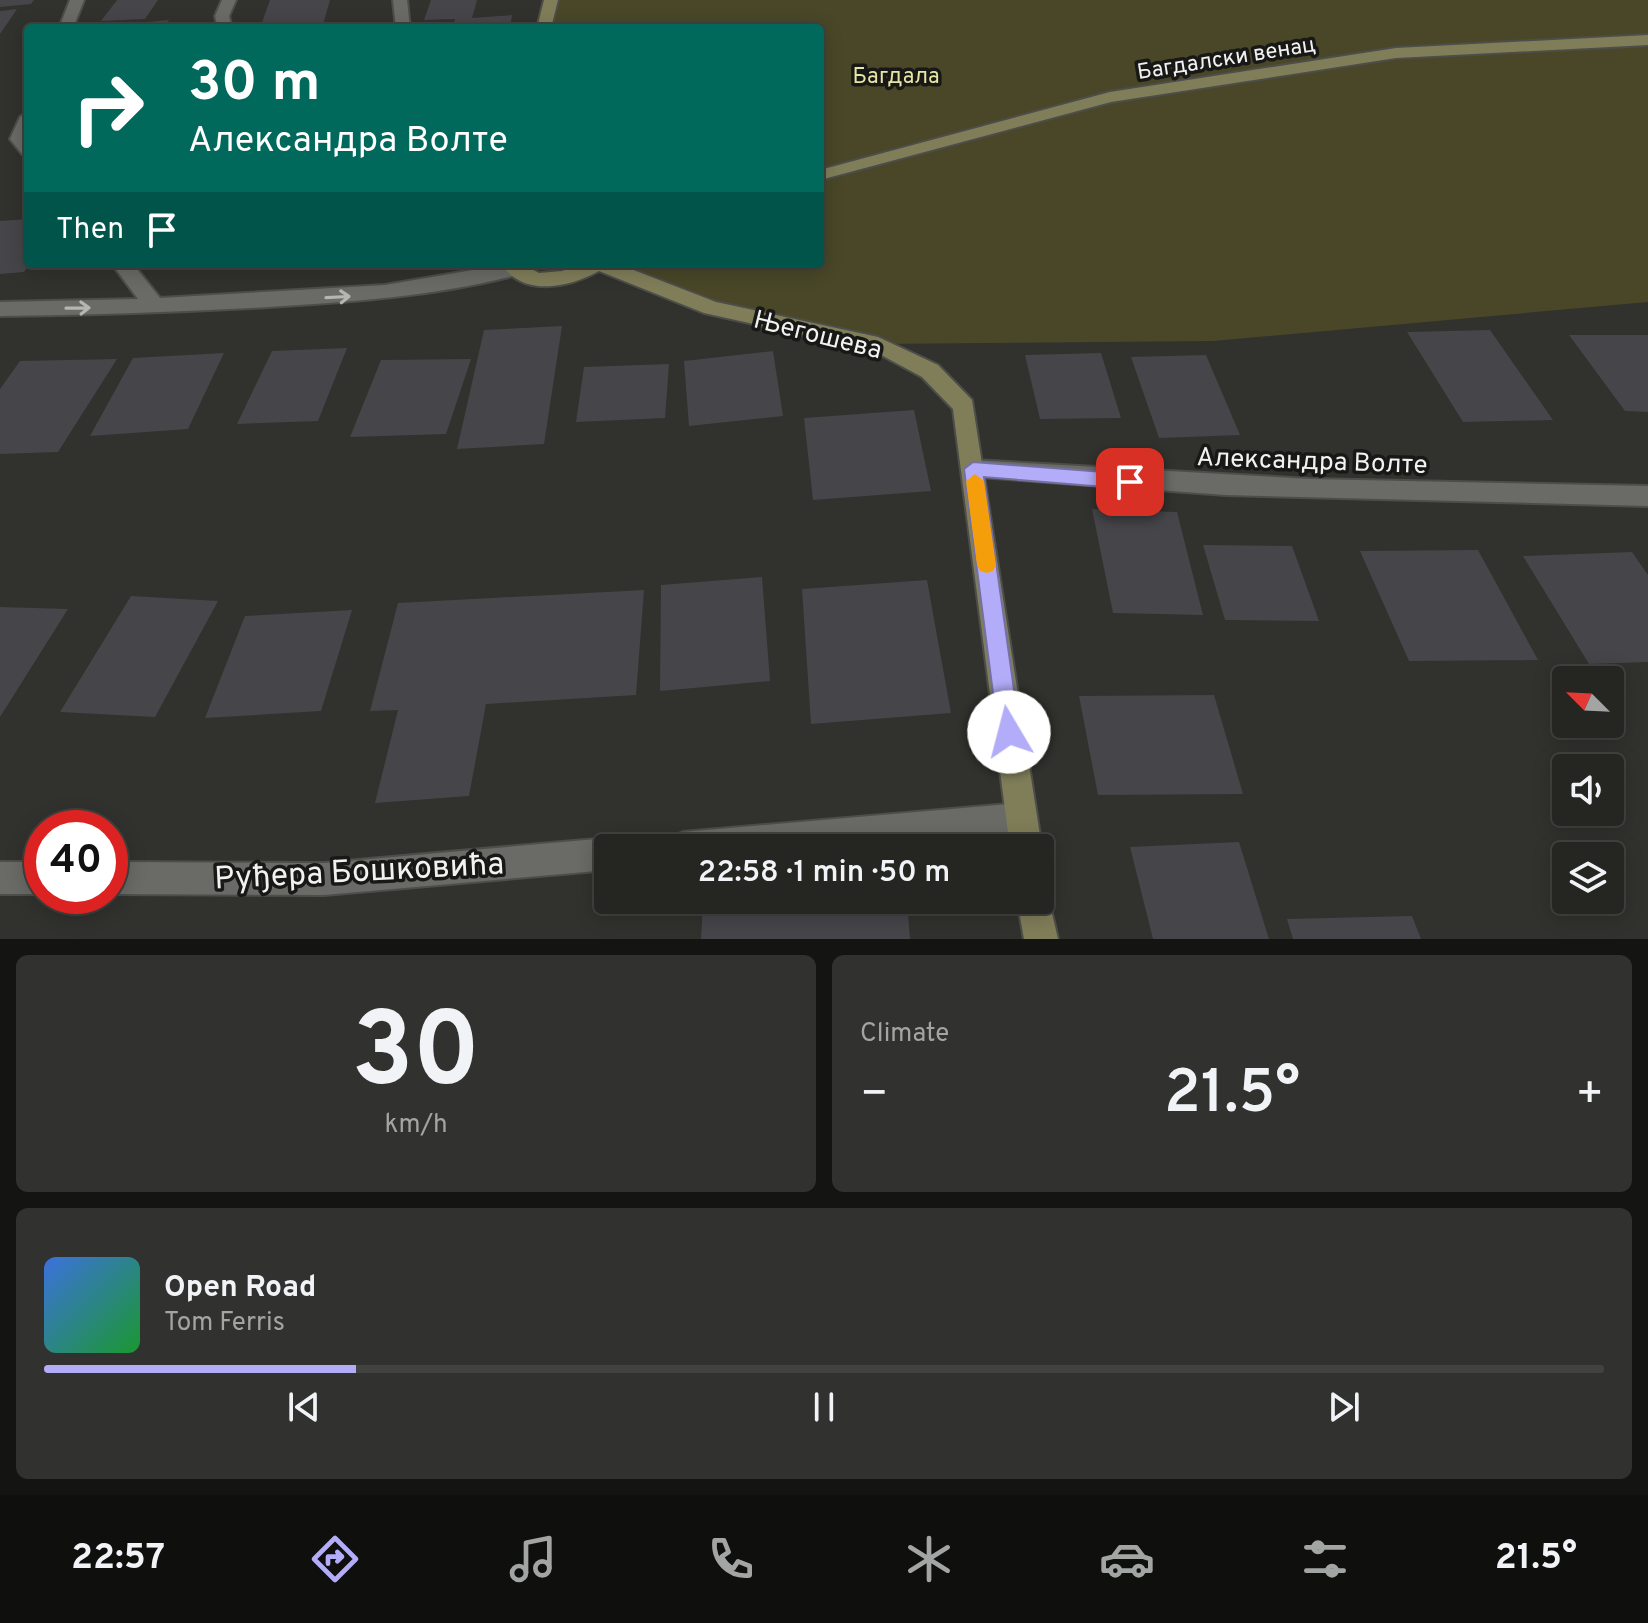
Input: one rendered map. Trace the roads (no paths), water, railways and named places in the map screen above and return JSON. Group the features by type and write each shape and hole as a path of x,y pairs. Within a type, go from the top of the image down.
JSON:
{"street":[{"path":"68,24 77,0"},
{"path":"224,24 222,16 229,0"},
{"path":"400,0 403,24"},
{"path":"545,24 551,0"},
{"name":"Багдалски венац","path":"824,174 1110,97 1396,53 1648,40"},
{"path":"24,127 19,139 24,145"},
{"path":"125,268 155,306"},
{"path":"0,309 155,306 388,294 472,280 509,268"},
{"path":"514,268 534,278 551,280 569,277 589,268"},
{"name":"Његошева","path":"608,268 711,308 878,344 930,371 964,406 1023,834"},
{"name":"Александра Волте","path":"973,469 1161,484 1451,495 1648,496"},
{"name":"Руђера Бошковића","path":"128,878 324,879 594,855"},
{"path":"0,878 24,878"},
{"path":"1037,914 1041,939"}],"park label":[{"name":"Багдала","path":"896,75"}]}
